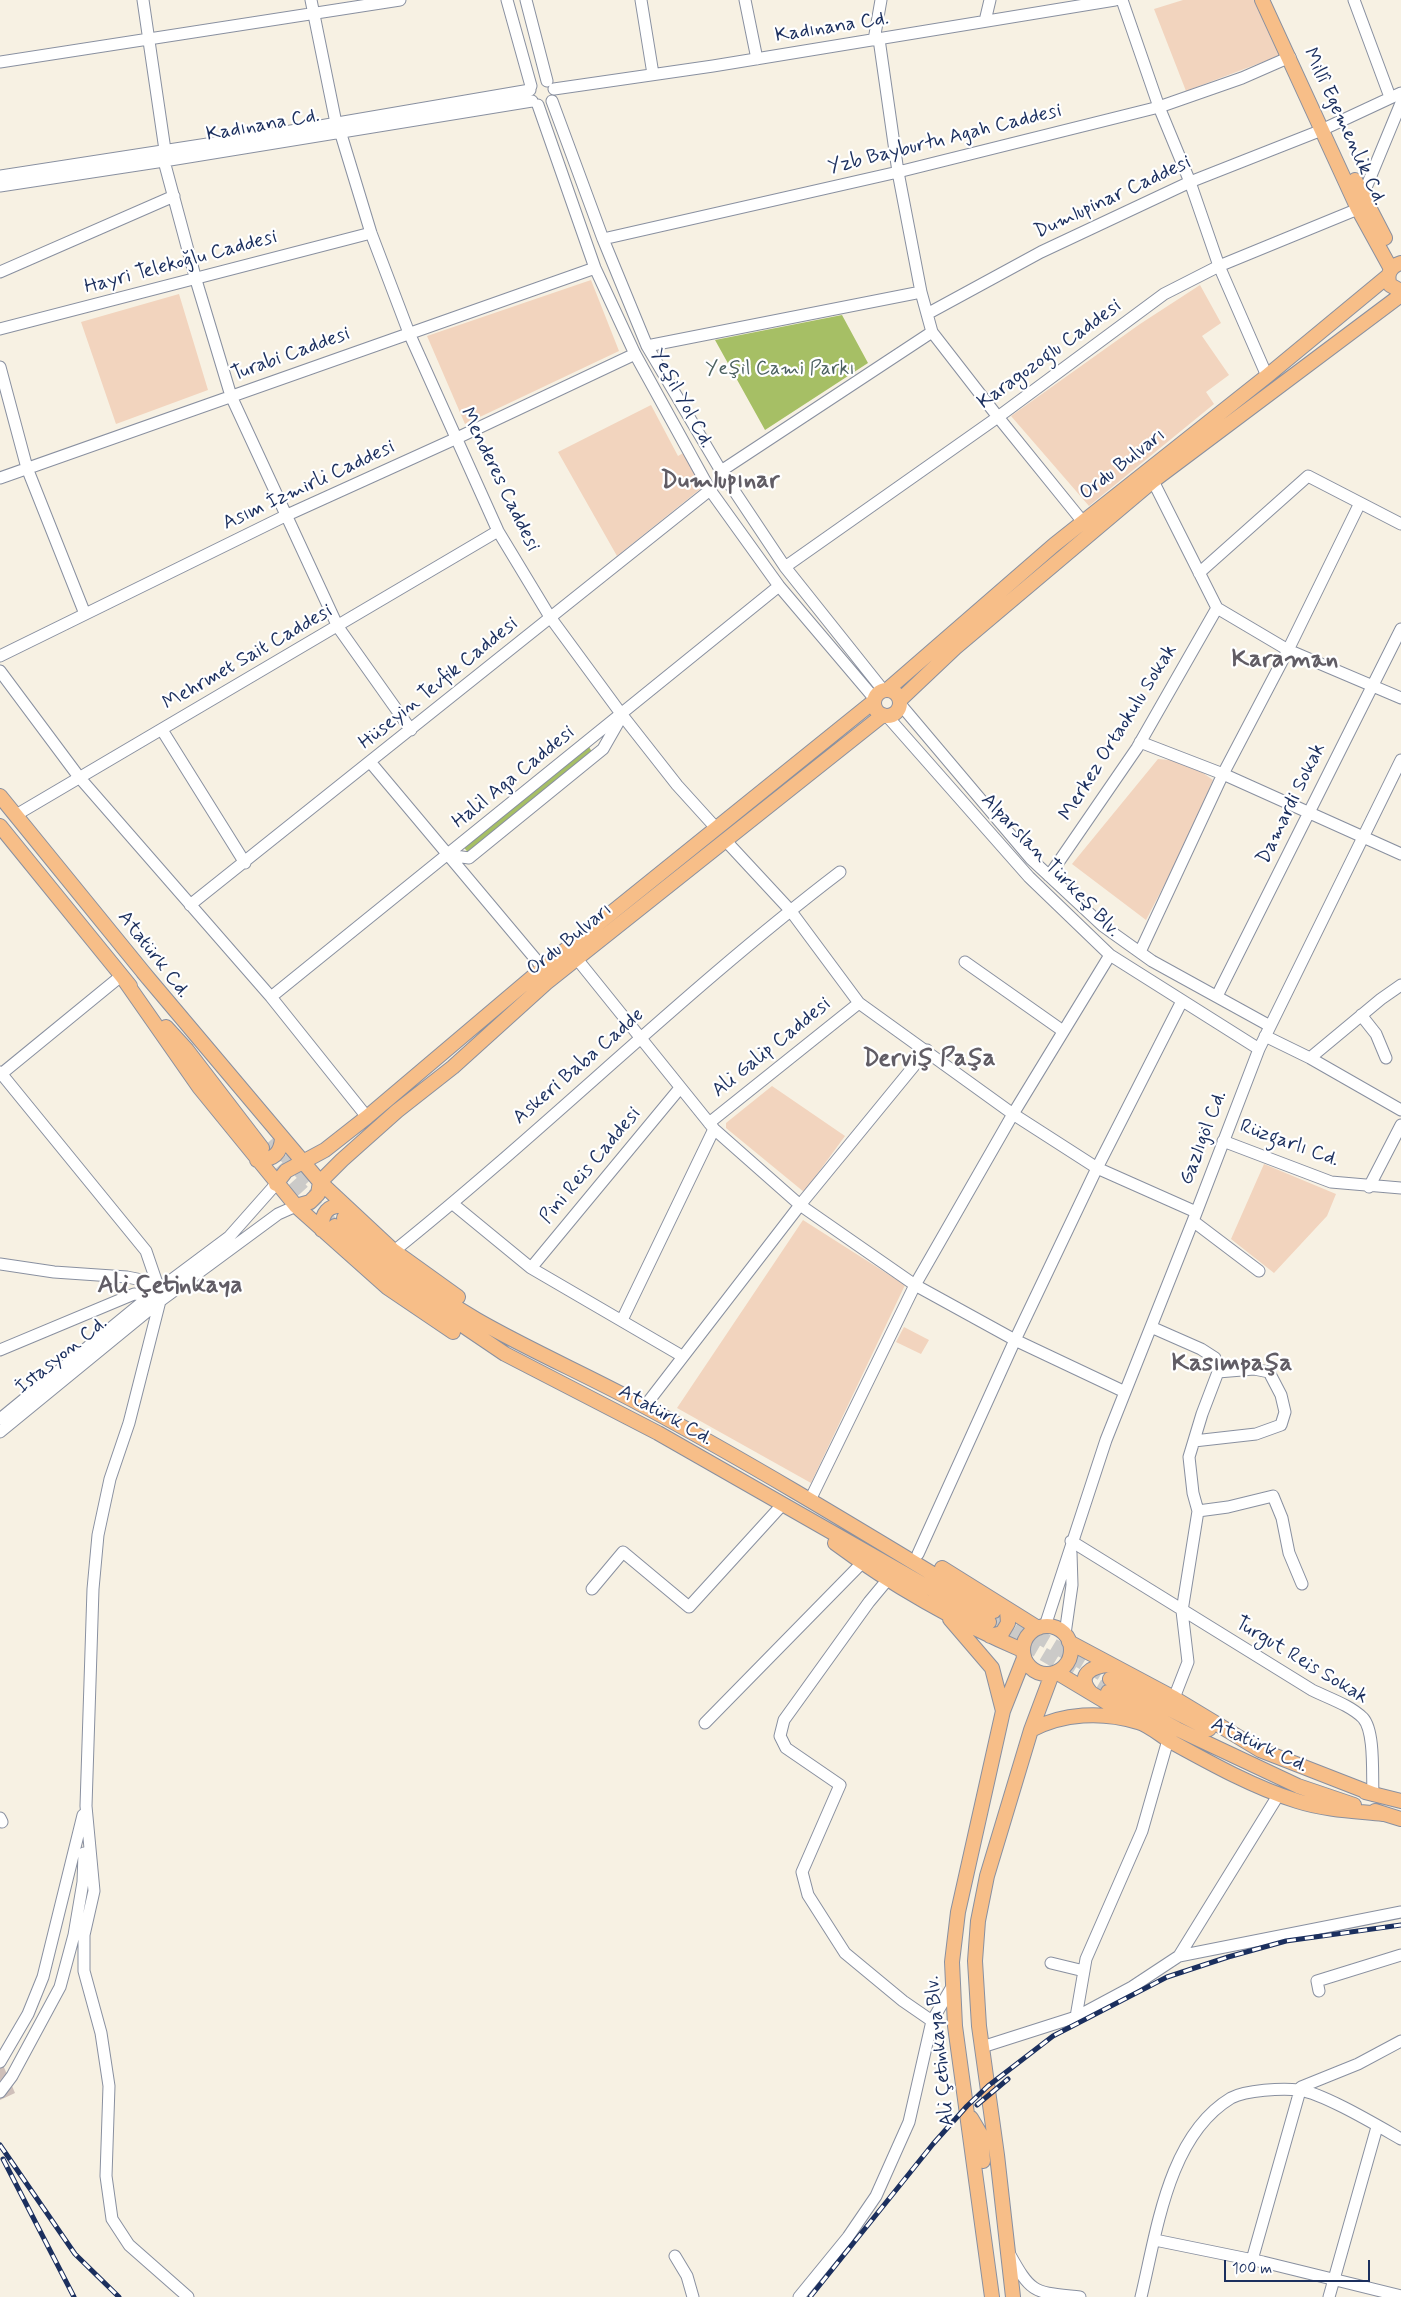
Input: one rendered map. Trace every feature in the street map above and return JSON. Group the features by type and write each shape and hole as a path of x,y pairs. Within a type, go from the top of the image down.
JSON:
{"main road":[{"name":"Millî Egemenlik Cd.","path":"1262,0 1394,268 1390,285 1401,293"},
{"name":"Millî Egemenlik Cd.","path":"1271,0 1325,128"},
{"name":"Ordu Bulvarı","path":"276,1184 286,1170 325,1150 367,1117 543,968 880,695 1084,522 1267,376 1394,268"},
{"name":"Ordu Bulvarı","path":"296,1206 310,1202 318,1194 320,1182 397,1111 453,1067 546,984 725,840 885,716 896,712 900,702 955,648 1153,481 1394,305 1401,293"},
{"path":"885,716 876,710 880,695 895,692 900,702"},
{"name":"Atatürk Cd.","path":"0,796 143,972 268,1147"},
{"name":"Atatürk Cd.","path":"0,826 123,978 199,1087 268,1147"},
{"path":"268,1147 302,1162 320,1182 336,1220"},
{"path":"268,1147 276,1184 296,1206 336,1220 394,1251 520,1341"},
{"name":"Atatürk Cd.","path":"336,1220 423,1286 478,1320 644,1406 810,1500 995,1620"},
{"name":"Atatürk Cd.","path":"336,1220 388,1288 459,1336 505,1354 658,1433 782,1505 995,1620"},
{"path":"810,1500 847,1514 993,1598 995,1620 1023,1654 1032,1669 1045,1674 1054,1673 1065,1667 1071,1654 1067,1638"},
{"path":"782,1505 862,1563 937,1607 958,1626 992,1668 1003,1711"},
{"path":"937,1607 995,1620 1052,1627 1109,1665 1174,1698 1260,1750 1374,1794"},
{"path":"1023,1654 1026,1637 1041,1627"},
{"name":"Ali Çetinkaya Blv.","path":"992,2297 955,2026 952,1962 958,1912 1003,1711 1023,1654"},
{"path":"1091,1693 1086,1687 1084,1680 1089,1672 1095,1666 1109,1665"},
{"path":"1054,1673 1091,1693 1168,1740 1248,1781 1297,1801 1329,1808 1383,1814"},
{"name":"Ali Çetinkaya Blv.","path":"1013,2297 982,2047 974,1961 978,1921 986,1876 1031,1730 1054,1673"},
{"name":"Atatürk Cd.","path":"1401,1801 1331,1785 1281,1765 1109,1686 1177,1729 1305,1790 1401,1819"},
{"path":"1031,1730 1047,1722 1070,1716 1092,1715 1139,1722"},
{"path":"968,2113 981,2135 997,2297"}],"street":[{"path":"143,0 165,156 196,280 231,396 338,627 411,730"},
{"name":"Menderes Caddesi","path":"311,0 338,127 372,233 409,333 498,531 550,617 676,785 716,828"},
{"path":"0,62 400,0"},
{"name":"Yeşil Yol Cd.","path":"508,0 533,96 595,268 635,354 710,490 780,586 880,695"},
{"name":"Yeşil Yol Cd.","path":"526,0 551,90 603,238 647,346 721,471 785,567 880,695"},
{"path":"640,0 654,74"},
{"path":"745,0 757,59"},
{"path":"881,0 876,39 898,172 921,292 932,332 998,417 1084,522"},
{"path":"985,21 990,0"},
{"name":"Kadınana Cd.","path":"551,90 757,59 1115,0"},
{"path":"1122,0 1158,107 1190,182 1220,266 1267,376"},
{"path":"1354,0 1396,95"},
{"name":"Yzb Bayburtu Agah Caddesi","path":"603,238 898,172 1158,107 1242,78 1290,57"},
{"path":"537,81 551,90 546,105 533,96 537,81"},
{"name":"Dumlupinar Caddesi","path":"927,314 1041,252 1190,182 1325,128 1396,95"},
{"name":"Kadınana Cd.","path":"0,186 165,156 533,96"},
{"path":"1360,202 1401,103"},
{"name":"Kadınana Cd.","path":"0,176 165,156"},
{"path":"0,272 174,196"},
{"name":"Karagozoglu Caddesi","path":"785,567 998,417 1164,294 1220,266 1360,202"},
{"name":"Hayri Telekoğlu Caddesi","path":"0,329 196,280 372,233"},
{"name":"Turabi Caddesi","path":"0,478 595,268"},
{"path":"647,346 921,292"},
{"path":"721,471 932,332"},
{"name":"Asım İzmirli Caddesi","path":"0,656 285,516 635,354"},
{"path":"0,367 27,468 85,614"},
{"path":"1199,573 1308,476 1401,524"},
{"path":"1153,481 1217,608 1288,650 1401,698"},
{"name":"Hüseyin Tevfik Caddesi","path":"190,906 710,490"},
{"path":"1140,952 1222,774 1288,650 1360,502"},
{"name":"Mehrmet Sait Caddesi","path":"16,815 498,531"},
{"name":"Halil Aga Caddesi","path":"271,997 780,586"},
{"name":"Merkez Ortaokulu Sokak","path":"1049,876 1140,742 1217,608"},
{"name":"Damardi Sokak","path":"1217,996 1401,629"},
{"path":"0,671 79,777 271,997 367,1117"},
{"name":"Alparslan Türkeş Blv.","path":"900,702 1031,859 1103,926 1152,961 1217,996 1310,1058 1401,1110"},
{"name":"Alparslan Türkeş Blv.","path":"885,716 1029,877 1110,955 1259,1049"},
{"path":"162,730 245,863"},
{"path":"1140,742 1222,774 1401,854"},
{"name":"Gazlıgöl Cd.","path":"1041,1627 1106,1440 1259,1049 1363,838 1396,782 1401,760"},
{"path":"371,763 543,968"},
{"path":"725,840 790,910 859,1002 1013,1114 1097,1168 1194,1217 1259,1271"},
{"name":"Askeri Baba Cadde","path":"394,1251 453,1204 639,1038 790,910 840,872"},
{"path":"810,1500 915,1285 1013,1114 1110,955"},
{"path":"577,959 711,1126 800,1204 915,1285 1015,1340 1125,1392"},
{"path":"966,962 1063,1031"},
{"path":"0,2092 32,2042 60,1987 74,1935 83,1882 93,1589 98,1535 110,1479 129,1423 156,1295 146,1252 1,1073 123,978"},
{"path":"1310,1058 1361,1015 1401,985"},
{"path":"918,1554 1015,1340 1097,1168 1182,1001"},
{"name":"Ali Galip Caddesi","path":"711,1126 859,1002"},
{"path":"1361,1015 1376,1034 1386,1058"},
{"path":"644,1406 800,1204 927,1050"},
{"name":"Pini Reis Caddesi","path":"531,1268 680,1088"},
{"path":"1369,1187 1401,1125"},
{"path":"622,1320 711,1126"},
{"name":"Rüzgarlı Cd.","path":"1223,1140 1331,1182 1369,1187 1401,1188"},
{"name":"İstasyon Cd.","path":"0,1419 229,1237 276,1184"},
{"path":"453,1204 531,1268 682,1356"},
{"name":"İstasyon Cd.","path":"0,1432 156,1295 278,1214 296,1206"},
{"path":"0,1264 54,1272 126,1277 142,1280 156,1295"},
{"path":"0,1350 134,1294 156,1295"},
{"path":"1151,1327 1202,1349 1215,1358 1218,1372 1189,1457 1193,1493 1198,1511 1182,1610 1188,1662 1174,1698"},
{"path":"1194,1441 1256,1434 1278,1427 1283,1421 1285,1412 1281,1396 1269,1372 1254,1369 1218,1372"},
{"path":"1198,1511 1228,1507 1273,1496 1282,1518 1289,1553 1302,1584"},
{"path":"592,1589 623,1552 689,1607 782,1505"},
{"name":"Gazlıgöl Cd.","path":"1067,1638 1072,1585 1071,1541"},
{"name":"Turgut Reis Sokak","path":"1071,1541 1312,1690 1348,1708 1363,1719 1369,1730 1374,1794"},
{"path":"705,1723 862,1563"},
{"path":"889,1578 869,1602 784,1720 780,1736 786,1748 840,1785 802,1872 808,1895 845,1953 903,2000 932,2020"},
{"path":"1076,2017 1086,1959 1142,1831 1168,1740"},
{"path":"1178,1956 1279,1794"},
{"path":"0,2062 28,2014 43,1977 86,1806"},
{"path":"86,1806 94,1891 84,1935 84,1971 100,2033 109,2086 106,2176 112,2219 129,2245 188,2297"},
{"path":"982,2047 1076,2017 1132,1987 1178,1956 1401,1912"},
{"path":"1319,1990 1317,1981 1401,1955"},
{"path":"1051,1963 1084,1971"},
{"path":"799,2297 848,2237 876,2196 909,2122 932,2020 953,1985"},
{"path":"1252,2260 1300,2090 1308,2084 1358,2064 1401,2041"},
{"path":"1141,2297 1169,2184 1196,2130 1218,2108 1233,2097 1261,2090 1300,2090 1339,2106 1401,2139"},
{"path":"1329,2297 1377,2126"},
{"path":"1155,2240 1252,2260 1401,2296"},
{"path":"1008,2250 1030,2286 1044,2293 1080,2297"},
{"path":"675,2256 687,2276 693,2297"}],"shaded area":[{"path":"1183,0 1259,0 1284,54 1186,91 1154,9"},
{"path":"591,280 619,351 465,424 427,336"},
{"path":"1200,285 1221,323 1202,336 1229,375 1206,392 1214,404 1089,506 1011,416 1140,324"},
{"path":"179,294 208,390 116,424 81,322"},
{"path":"651,405 678,456 685,452 704,486 617,556 558,452"},
{"path":"1158,759 1181,761 1196,768 1213,780 1184,847 1146,920 1072,864"},
{"path":"772,1086 845,1136 804,1192 726,1128 726,1123"},
{"path":"1264,1164 1336,1194 1327,1216 1274,1273 1231,1239"},
{"path":"803,1220 905,1285 811,1483 677,1408"},
{"path":"904,1327 929,1340 921,1354 896,1342"},
{"path":"0,2058 15,2093 0,2100"}],"green space":[{"name":"Yeşil Cami Parkı","path":"842,315 868,363 765,430 715,340"},
{"path":"587,743 594,756 471,856 461,844"}],"tunnel":[{"path":"271,1140 340,1214"},
{"path":"265,1150 331,1223"},
{"path":"999,1613 1110,1679"},
{"path":"989,1622 1108,1692"}],"railway":[{"path":"810,2297 933,2144 967,2106 988,2086 1053,2036 1167,1977 1228,1957 1286,1941 1401,1925"},
{"path":"977,2105 1008,2079"},
{"path":"0,2145 75,2254 119,2297"},
{"path":"3,2159 74,2297"}],"district":[{"name":"Dumlupınar","path":"720,482"},
{"name":"Karaman","path":"1285,661"},
{"name":"Derviş Paşa","path":"929,1060"},
{"name":"Ali Çetinkaya","path":"170,1287"},
{"name":"Kasımpaşa","path":"1232,1365"}]}
